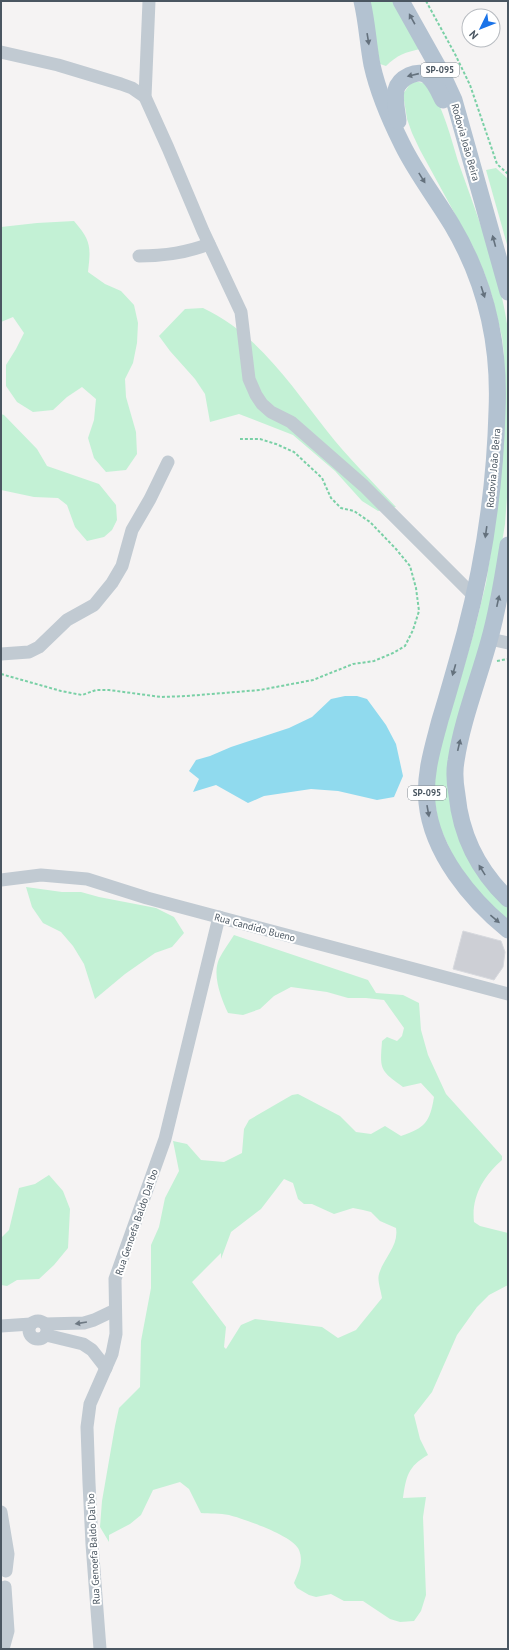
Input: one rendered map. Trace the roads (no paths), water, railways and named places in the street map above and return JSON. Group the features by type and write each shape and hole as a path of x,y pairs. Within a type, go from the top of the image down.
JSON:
{"main road":[{"name":"Rodovia João Beira","path":"362,1 372,64 378,86 402,144 453,226 466,251 483,293 494,340 497,374 497,412 490,508 484,549 465,633 430,755 426,802 430,821 437,839 458,878 472,896 491,916 508,930"},
{"name":"Rodovia João Beira","path":"401,1 443,76 454,100 508,292"},
{"path":"402,144 396,104 396,90 401,81 408,76 417,74 427,75 433,81 467,144"},
{"name":"SP-095","path":"508,545 490,639 462,732 456,763 455,785 459,812 464,831 474,856 486,875 508,899"}],"street":[{"path":"149,1 145,97 209,244 241,312 249,379 262,404 271,412 291,422 364,486 474,596"},
{"path":"1,52 58,65 121,84 132,88 145,97"},
{"path":"139,256 174,254 194,250 209,244"},
{"path":"1,654 29,652 39,647 67,620 94,605 122,566 132,530 168,462"},
{"path":"490,639 508,643"},
{"name":"Rua Candido Bueno","path":"1,880 41,876 86,879 147,898 506,993"},
{"name":"Rua Genoefa Baldo Dal'bo","path":"100,1649 92,1544 87,1427 90,1404 112,1354 116,1334 115,1279 165,1139 220,917"},
{"path":"45,1329 84,1323 115,1310"},
{"path":"1,1326 31,1324 28,1328 28,1333 31,1338 40,1340 45,1329"},
{"path":"45,1329 83,1344 92,1350 106,1368"},
{"path":"1,1512 8,1554 3,1570 9,1576 9,1579 3,1587 8,1631 3,1649"}],"water":[{"path":"345,696 357,696 367,699 386,725 396,744 403,776 394,797 377,800 338,791 311,789 264,796 248,803 216,785 193,792 199,779 189,771 196,760 289,728 312,717 331,699"}]}
